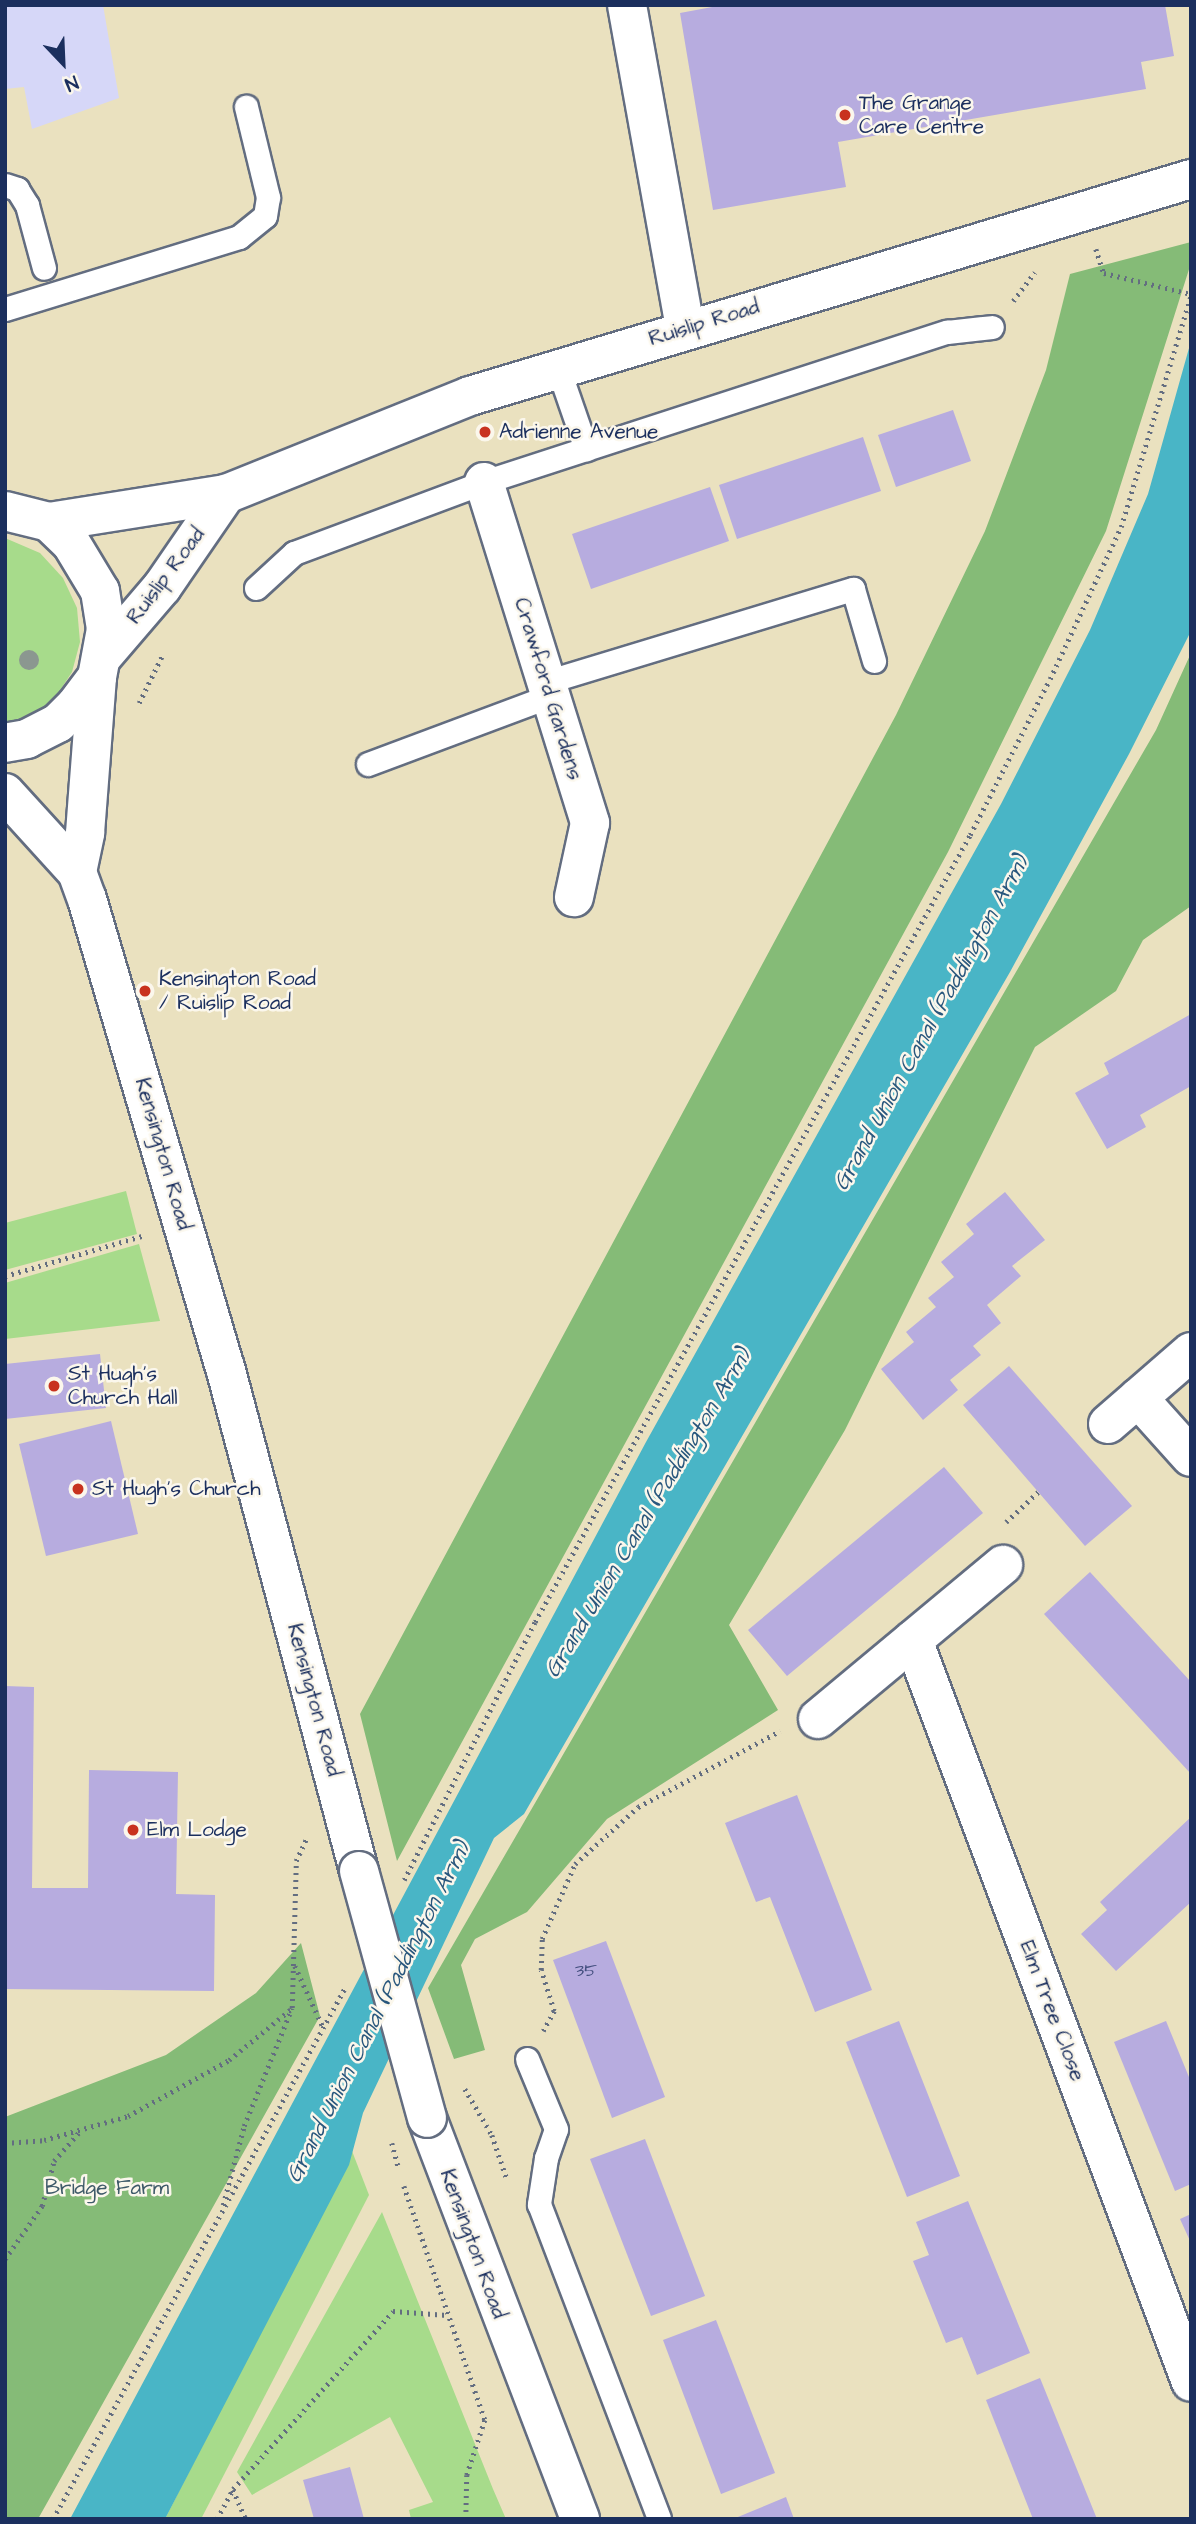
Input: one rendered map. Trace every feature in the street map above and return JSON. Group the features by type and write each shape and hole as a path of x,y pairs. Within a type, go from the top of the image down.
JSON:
{"street":[{"path":"627,5 685,328"},
{"name":"Ruislip Road","path":"20,511 226,494 368,434 558,368 1191,179"},
{"name":"Crawford Gardens","path":"484,482 590,823 574,897"},
{"name":"Ruislip Road","path":"5,743 27,739 58,723 162,587 226,494"},
{"name":"Kensington Road","path":"20,511 83,557 100,591 100,666 85,834 77,872"},
{"name":"Kensington Road","path":"5,793 77,872 206,1301 426,2118 580,2519"},
{"path":"1108,1424 1191,1352"},
{"path":"1138,1398 1191,1457"},
{"path":"818,1719 1003,1565"},
{"name":"Elm Tree Close","path":"913,1640 1191,2382"}],"lane":[{"path":"5,309 239,237 265,216 268,197 246,107"},
{"path":"5,185 16,189 27,205 44,268"},
{"path":"256,588 294,553 484,482 947,332 992,327"},
{"path":"558,368 586,449"},
{"path":"368,764 548,689 853,589 874,661"},
{"path":"527,2059 556,2129 545,2158 539,2204 659,2519"}],"path":[{"path":"399,1891 535,1622 970,835 1050,679 1121,527 1191,295 1104,273 1083,210"},
{"path":"136,710 165,649"},
{"path":"5,1276 148,1234"},
{"path":"527,2059 554,2011 541,1970 542,1939 575,1864 638,1807 738,1752 818,1719"},
{"path":"221,2212 244,2126 292,2008 296,1861 307,1836"},
{"path":"295,1965 323,2026"},
{"path":"53,2519 349,1982"},
{"path":"5,2143 44,2140 128,2116 229,2060 292,2008"},
{"path":"415,2077 449,2064 492,2135 509,2185"},
{"path":"5,2259 42,2206 54,2161 80,2130"},
{"path":"398,2166 485,2420 467,2475 466,2519"},
{"path":"217,2519 233,2489 393,2311 447,2315"},
{"path":"233,2489 246,2519"}],"shaded area":[{"path":"5,5 103,5 119,98 32,129 24,87 5,89"}],"green space":[{"path":"1191,242 1191,263 1106,531 948,852 397,1861 360,1714 896,715 985,531 1046,370 1070,274"},
{"path":"5,538 40,553 63,578 77,608 80,642 72,672 55,698 31,718 5,727"},
{"path":"1191,653 1191,906 1143,940 1116,991 1035,1047 845,1430 729,1625 778,1710 607,1819 527,1912 475,1939 461,1965 485,2050 454,2059 428,1988 1156,730"},
{"path":"126,1191 137,1234 5,1270 5,1223"},
{"path":"139,1244 160,1321 5,1339 5,1283"},
{"name":"Bridge Farm","path":"301,1943 320,2016 38,2519 5,2519 5,2117 166,2055 256,1993"},
{"path":"352,2151 369,2195 201,2519 165,2519"},
{"path":"382,2212 506,2519 411,2519 409,2510 433,2502 390,2417 252,2495 237,2472"}],"water":[{"name":"Grand Union Canal (Paddington Arm)","path":"1191,341 1191,631 1129,754 1010,972 524,1814 494,1838 363,2113 349,2165 165,2519 70,2519 646,1442 1001,804 1090,630 1148,494"}],"building":[{"name":"The Grange Care Centre","path":"723,5 1165,5 1174,56 1141,62 1146,89 838,142 846,187 713,210 680,13"},
{"path":"953,410 971,461 896,487 878,435"},
{"path":"863,437 881,491 737,539 719,485"},
{"path":"710,487 729,541 591,589 572,534"},
{"path":"1191,1014 1191,1086 1140,1115 1146,1127 1107,1149 1075,1093 1109,1074 1104,1063"},
{"path":"1005,1192 1045,1240 1012,1266 1021,1276 987,1305 1001,1323 973,1346 981,1355 950,1380 958,1390 923,1420 881,1369 914,1342 906,1332 936,1307 928,1298 954,1277 941,1262 974,1234 966,1224"},
{"name":"St Hugh's Church Hall","path":"100,1354 106,1408 5,1419 5,1364"},
{"path":"1009,1366 1132,1506 1085,1546 963,1405"},
{"name":"St Hugh's Church","path":"111,1421 138,1534 46,1556 19,1444"},
{"path":"944,1467 983,1513 787,1676 748,1630"},
{"path":"1090,1572 1191,1682 1191,1774 1044,1614"},
{"name":"Elm Lodge","path":"5,1686 34,1687 32,1888 88,1888 89,1770 178,1772 176,1894 215,1895 214,1991 5,1989"},
{"path":"797,1795 872,1990 815,2012 770,1897 756,1902 725,1823"},
{"path":"1191,1817 1191,1902 1116,1971 1081,1934 1107,1910 1100,1902"},
{"path":"606,1941 665,2097 612,2118 553,1960"},
{"path":"899,2021 960,2176 907,2197 846,2042"},
{"path":"1166,2021 1191,2082 1191,2184 1175,2191 1114,2042"},
{"path":"645,2139 705,2296 651,2316 590,2159"},
{"path":"968,2201 1030,2353 977,2375 962,2337 946,2343 913,2261 929,2255 916,2222"},
{"path":"1191,2214 1191,2243 1180,2219"},
{"path":"716,2320 775,2473 721,2494 663,2340"},
{"path":"1040,2378 1097,2519 1033,2519 986,2400"},
{"path":"350,2467 364,2519 314,2519 303,2480"},
{"path":"786,2497 794,2519 733,2519"}],"place":[{"name":"The Grange Care Centre","path":"845,115"},
{"name":"Adrienne Avenue","path":"485,432"},
{"name":"Kensington Road / Ruislip Road","path":"145,991"},
{"name":"St Hugh's Church Hall","path":"54,1386"},
{"name":"St Hugh's Church","path":"78,1489"},
{"name":"Elm Lodge","path":"133,1830"}]}
